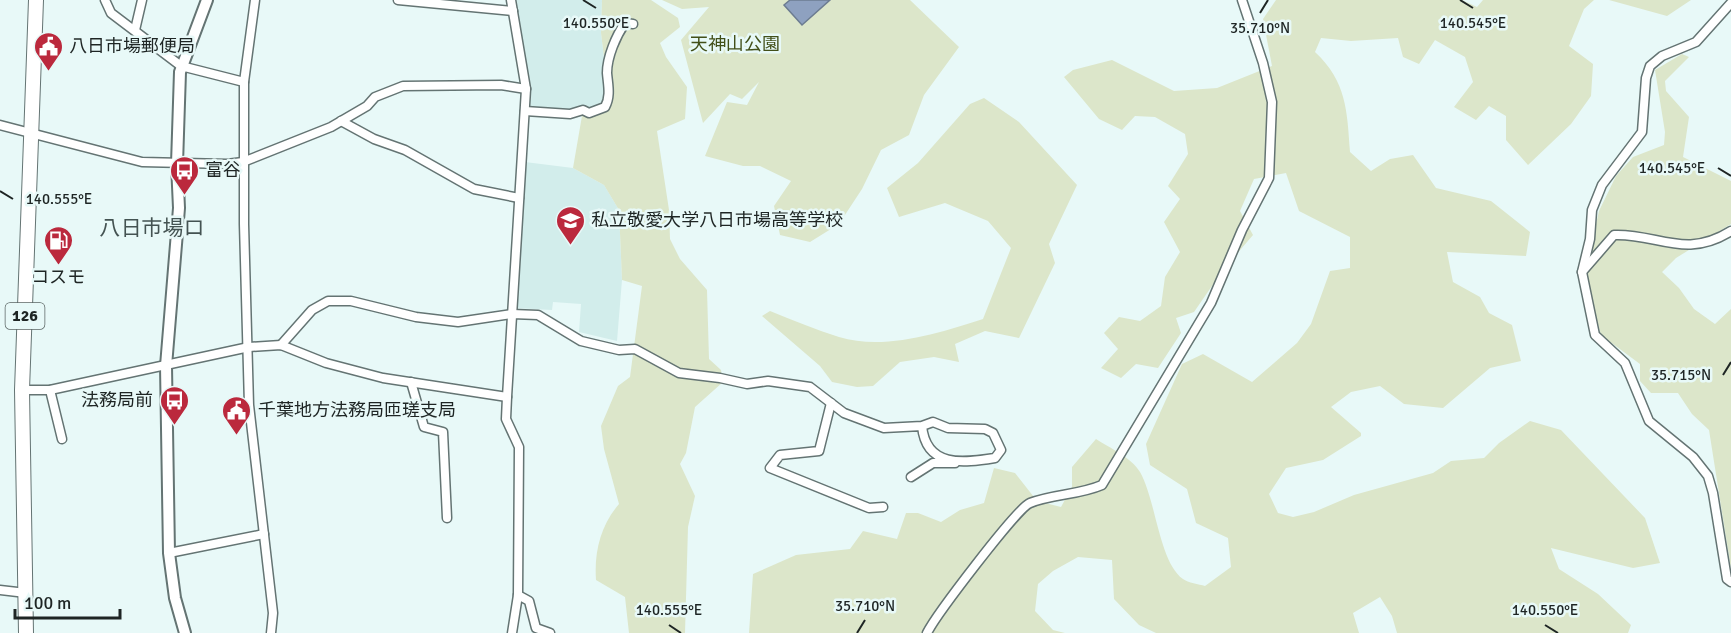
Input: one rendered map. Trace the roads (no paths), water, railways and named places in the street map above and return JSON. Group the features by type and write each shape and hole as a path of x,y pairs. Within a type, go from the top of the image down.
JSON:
{"highway":[{"name":"126","path":"26,633 22,390 36,0"}],"street":[{"path":"105,0 111,13 181,66 244,82"},
{"path":"135,30 142,0"},
{"path":"186,633 175,598 169,553 166,366 179,208 177,164 181,66 207,0"},
{"path":"255,0 244,82 243,162 250,432 273,613 271,633"},
{"path":"399,0 513,11"},
{"path":"511,0 526,89 506,419 519,447 518,595 512,633"},
{"path":"927,633 969,572 1028,503 1087,491 1102,484 1211,303 1271,168 1270,94 1242,0"},
{"path":"1731,3 1696,42 1662,56 1650,66 1646,78 1642,132 1606,178 1595,202 1582,272 1595,335 1625,363 1649,421 1693,457 1708,476 1713,493 1727,579 1731,582"},
{"path":"525,111 570,114 583,110 589,113 605,107 609,92 607,70 616,39 625,23 633,24"},
{"path":"0,125 142,162 177,164 243,162 341,121 367,106 375,97 403,87 501,85 526,89"},
{"path":"341,121 374,139 405,150 474,189 519,198"},
{"path":"1582,272 1614,235 1630,234 1671,245 1683,245 1710,241 1731,231"},
{"path":"280,345 312,310 328,301 351,301 416,317 458,322 512,315 538,315 581,341 619,350 634,349 680,373 747,384 768,381 790,382 810,387 844,413 884,428 922,426 933,422 948,428 985,429 993,433 1001,450 995,458 933,464 911,477"},
{"path":"22,390 50,390 249,347 280,345 326,363 383,378 507,397"},
{"path":"411,382 424,427 443,432 447,519"},
{"path":"50,390 62,439"},
{"path":"831,402 819,451 778,456 770,468 869,508 883,507"},
{"path":"922,426 924,443 934,454 962,463"},
{"path":"169,553 264,534"},
{"path":"0,590 26,593"},
{"path":"518,595 529,601 536,628 550,633"}],"water":[{"path":"790,0 830,0 802,25 784,5"}],"place":[{"name":"八日市場郵便局","path":"48,72"},
{"name":"富谷","path":"184,196"},
{"name":"私立敬愛大学八日市場高等学校","path":"570,246"},
{"name":"コスモ","path":"58,266"},
{"name":"法務局前","path":"174,426"},
{"name":"千葉地方法務局匝瑳支局","path":"237,436"}],"district":[{"name":"八日市場ロ","path":"152,228"}],"park label":[{"name":"天神山公園","path":"735,44"}]}
